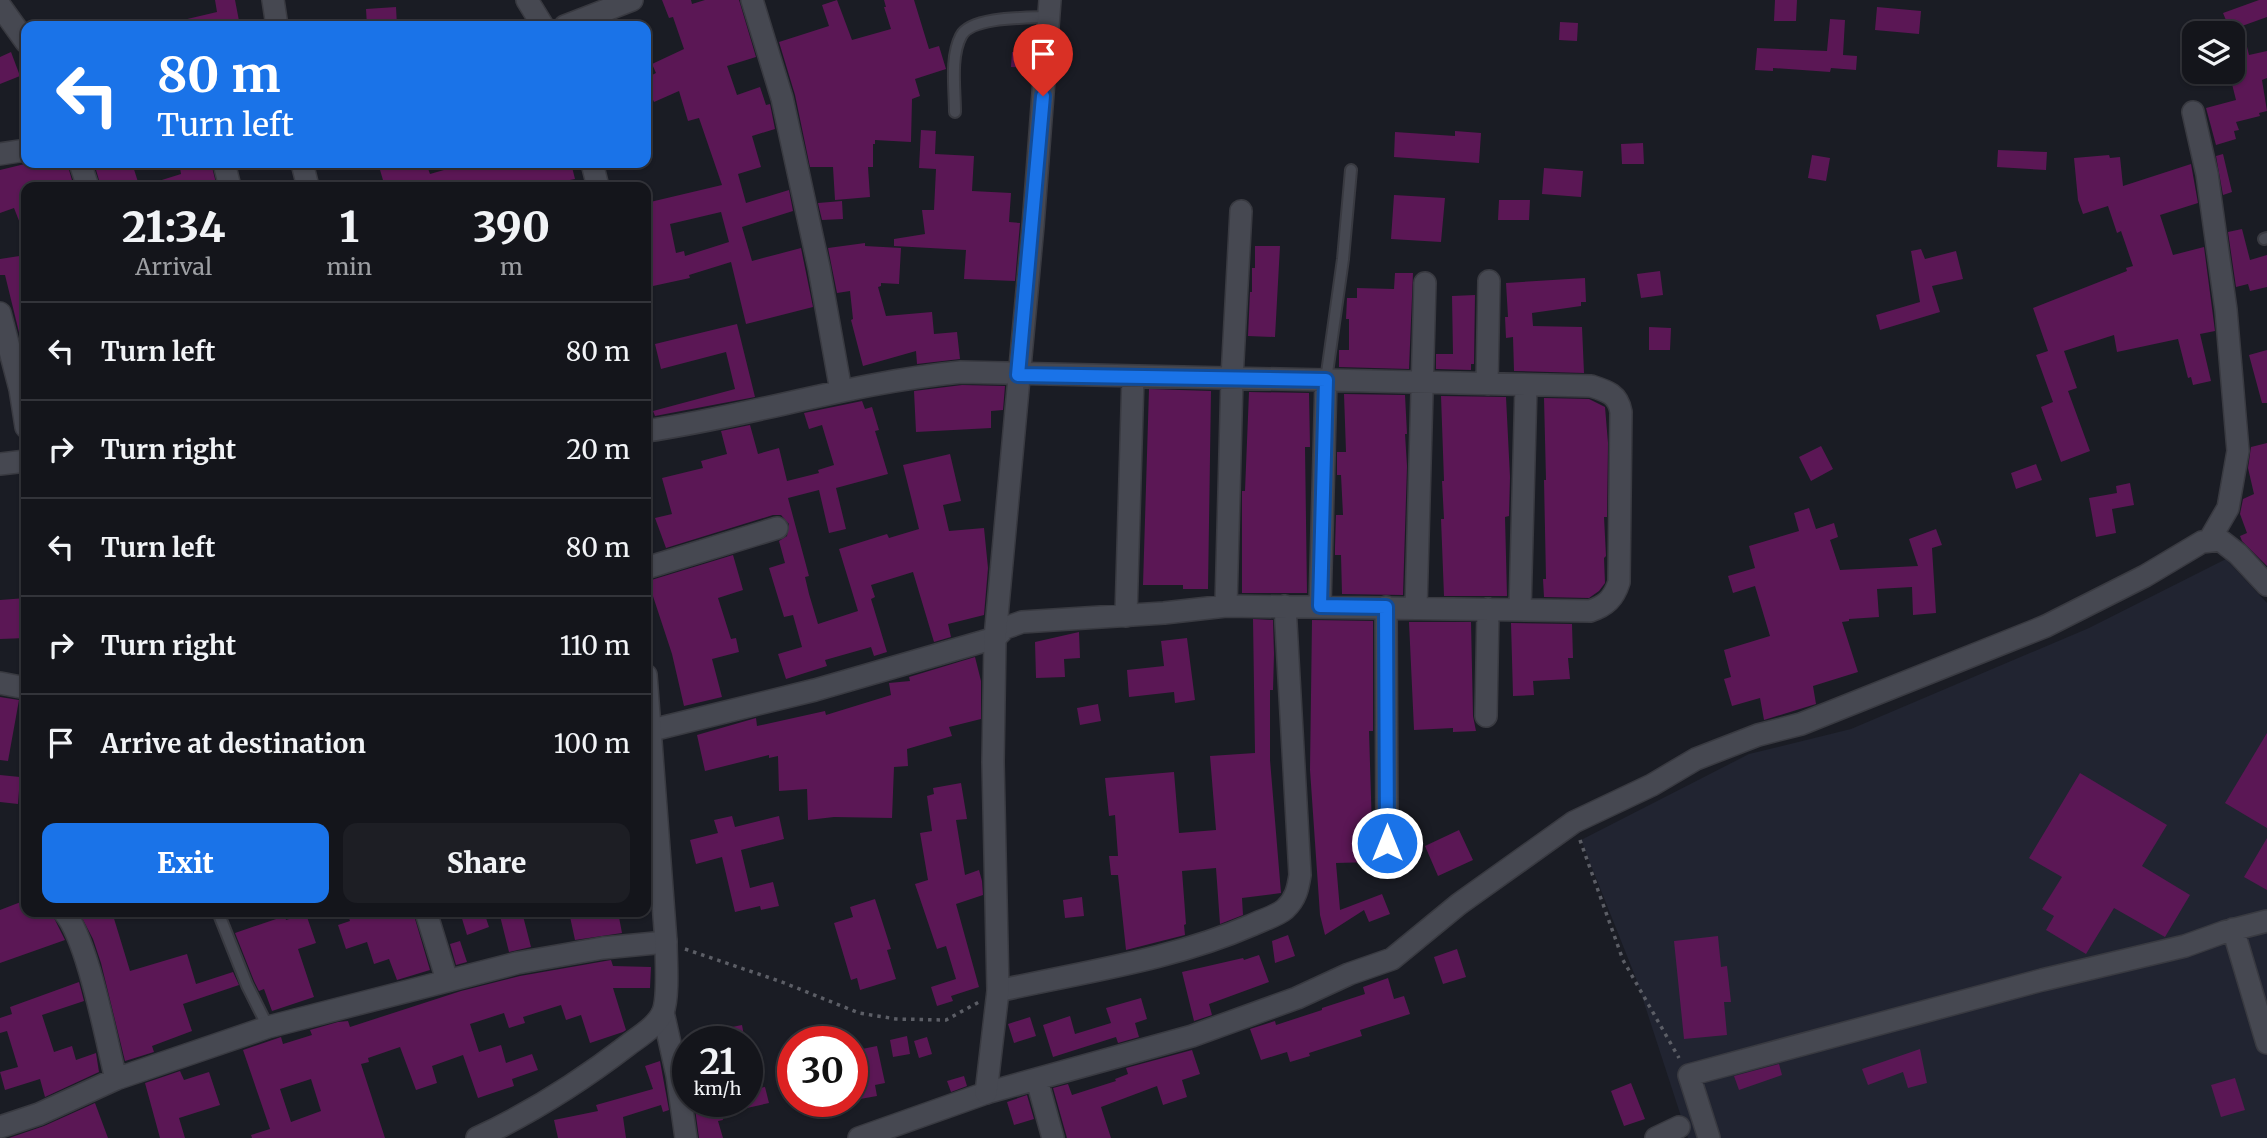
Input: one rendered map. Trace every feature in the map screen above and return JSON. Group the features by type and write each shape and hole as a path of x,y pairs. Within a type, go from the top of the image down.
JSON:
{"street":[{"path":"273,0 276,21"},
{"path":"527,0 540,21"},
{"path":"578,21 632,0"},
{"path":"752,0 782,98 817,256 841,391"},
{"path":"1,7 21,36"},
{"path":"986,1093 998,991 993,762 995,638 1050,9"},
{"path":"2193,112 2207,174 2224,296 2238,451 2228,508 2210,539"},
{"path":"0,154 21,151"},
{"path":"1226,606 1232,378 1241,211"},
{"path":"1487,384 1489,281"},
{"path":"1416,608 1425,282"},
{"path":"0,313 21,395"},
{"path":"651,430 704,423 917,376 961,372 1591,386 1614,395 1619,402 1619,582 1615,595 1607,603 1590,611 1226,606 1126,616 1022,622 1005,628 995,638 815,690 652,730"},
{"path":"1126,616 1133,376"},
{"path":"1320,606 1326,380"},
{"path":"1520,610 1526,385"},
{"path":"0,464 21,462"},
{"path":"651,566 777,528"},
{"path":"859,1138 986,1093 1192,1035 1297,998 1349,974 1392,960 1459,904 1574,822 1722,748 1801,724 2046,626 2110,594 2202,542 2220,540 2238,554 2267,585"},
{"path":"998,991 1131,962 1223,937 1283,911 1292,901 1298,890 1300,875 1285,606"},
{"path":"1386,607 1387,843"},
{"path":"1486,716 1488,610"},
{"path":"0,684 21,687"},
{"path":"651,721 651,747"},
{"path":"651,775 666,942 663,1012 677,1075 686,1138"},
{"path":"67,917 75,929 85,960 116,1079"},
{"path":"428,917 447,980"},
{"path":"1709,1138 1689,1075 2042,980 2185,946 2233,929 2267,921"},
{"path":"2233,929 2267,1043"},
{"path":"0,1127 39,1114 116,1079 268,1027 517,963 578,952 666,942"},
{"path":"477,1138 515,1120 588,1075 649,1029 663,1012"},
{"path":"1037,1080 1053,1138"},
{"path":"1656,1138 1679,1127"}],"lane":[{"path":"955,112 955,56 961,34 988,21 1050,9"},
{"path":"1326,380 1343,259 1351,170"},
{"path":"220,917 247,985 268,1027"}],"path":[{"path":"1574,822 1623,960 1689,1075"},
{"path":"666,942 782,982 859,1013 896,1019 946,1020 998,991"}],"shaded area":[{"path":"2226,559 2267,603 2267,1138 1688,1138 1637,981 1581,840 1749,754 1851,729 2089,628"}],"building":[{"path":"215,0 235,0 239,21 183,21 183,20 217,12"},
{"path":"662,0 691,0 692,4 705,0 739,0 756,57 727,66 737,95 760,87 766,105 770,104 775,129 752,136 761,167 738,174 746,203 789,190 793,211 742,227 752,261 801,248 813,307 746,324 731,262 689,275 690,278 653,286 651,202 722,185 699,118 688,121 679,91 654,102 651,96 651,76 656,73 652,64 684,49 673,17 669,18","holes":["721,212 729,242 685,256 684,251 676,253 670,224"]},
{"path":"837,0 852,40 891,29 884,0 914,0 929,49 939,46 946,69 915,79 920,96 912,99 911,142 875,140 873,167 868,167 870,197 835,200 833,167 810,167 795,95 779,42 829,26 822,5"},
{"path":"1775,0 1797,0 1796,21 1774,21"},
{"path":"2259,0 2267,0 2267,17 2245,25 2245,21 2226,21 2223,13"},
{"path":"396,7 397,21 367,21 366,9"},
{"path":"1877,7 1921,11 1919,34 1875,30"},
{"path":"1830,19 1845,20 1843,55 1857,56 1856,70 1755,70 1757,48 1827,51"},
{"path":"1560,22 1578,23 1577,41 1559,40"},
{"path":"2245,38 2249,55 2267,51 2267,78 2262,80 2267,111 2259,113 2260,116 2236,122 2239,130 2234,131 2236,139 2216,145 2206,108 2236,100 2232,84 2245,84"},
{"path":"11,52 20,76 0,84 0,57"},
{"path":"1012,52 1032,53 1032,68 1011,67"},
{"path":"921,130 936,131 935,154 974,156 972,191 1011,193 1009,222 1020,223 1015,281 964,279 966,250 894,246 894,239 925,234 922,210 934,210 936,169 919,168"},
{"path":"1455,131 1481,133 1479,163 1394,157 1395,132 1455,136"},
{"path":"1643,143 1644,164 1622,164 1621,144"},
{"path":"1998,150 2047,152 2046,170 1997,167"},
{"path":"2223,154 2232,192 2223,195 2216,156"},
{"path":"1812,155 1830,158 1826,181 1808,178"},
{"path":"2109,155 2110,158 2120,157 2123,186 2191,164 2198,203 2160,215 2173,255 2204,247 2215,331 2200,334 2211,381 2193,385 2191,377 2188,378 2178,339 2117,352 2114,335 2064,351 2077,388 2068,391 2090,451 2061,462 2041,407 2053,402 2036,355 2048,351 2033,308 2127,271 2126,268 2133,266 2121,231 2117,233 2108,206 2083,214 2078,200 2074,158"},
{"path":"21,165 21,168 68,168 73,182 21,182 21,226 14,208 0,213 0,170"},
{"path":"95,168 134,168 138,182 100,182"},
{"path":"180,168 212,168 216,182 155,182 181,174"},
{"path":"379,168 428,168 430,174 451,168 572,168 575,179 560,182 384,182"},
{"path":"1544,168 1583,171 1581,197 1542,194"},
{"path":"1394,195 1445,198 1441,242 1391,239"},
{"path":"1499,200 1530,200 1529,220 1498,220"},
{"path":"842,201 843,219 822,220 818,203"},
{"path":"2242,229 2250,260 2267,255 2267,287 2250,291 2248,284 2236,287 2228,232"},
{"path":"865,243 865,246 901,248 899,284 881,283 878,287 886,316 932,312 934,334 957,332 960,359 917,364 916,351 863,366 851,320 850,291 837,293 828,248"},
{"path":"1255,246 1280,246 1275,337 1248,336"},
{"path":"1921,249 1925,259 1956,251 1963,279 1932,286 1940,312 1880,330 1876,315 1920,302 1911,251"},
{"path":"21,256 21,341 5,275 0,275 0,259"},
{"path":"1660,271 1663,295 1641,298 1637,274"},
{"path":"1395,273 1413,273 1409,369 1339,367 1339,350 1349,350 1347,298 1357,298 1357,288 1394,289"},
{"path":"1585,278 1586,302 1581,302 1581,306 1532,313 1533,326 1582,327 1584,373 1514,371 1513,337 1506,338 1506,283"},
{"path":"1475,295 1474,364 1471,364 1471,370 1436,369 1436,354 1453,354 1452,296"},
{"path":"737,324 755,397 655,416 653,411 735,389 726,352 661,369 655,344"},
{"path":"1649,327 1671,328 1670,350 1649,350"},
{"path":"2267,350 2267,403 2262,403 2249,355"},
{"path":"962,385 1005,386 1003,410 991,411 991,428 916,432 914,391"},
{"path":"1149,389 1211,391 1208,589 1183,589 1183,585 1143,585"},
{"path":"1249,392 1309,393 1310,447 1305,447 1307,593 1242,593 1242,491 1245,491"},
{"path":"1344,394 1405,395 1407,466 1403,595 1342,594 1341,555 1335,555 1335,547 1336,515 1343,515 1341,475 1337,475 1337,452 1346,452"},
{"path":"1441,396 1506,397 1510,477 1509,516 1505,517 1507,596 1444,596"},
{"path":"1544,398 1589,399 1605,407 1608,443 1607,517 1604,517 1605,583 1589,598 1544,597"},
{"path":"862,401 865,409 872,407 879,430 875,431 888,474 836,488 846,529 829,533 819,490 788,498 809,576 805,577 818,624 858,611 839,549 887,534 889,538 919,529 903,465 950,454 961,501 943,505 949,531 984,528 988,568 984,615 948,624 951,637 934,642 913,572 871,585 875,597 871,599 887,652 874,656 871,647 825,660 827,666 786,679 778,654 802,647 793,615 784,617 769,568 785,563 779,541 787,536 789,524 781,515 773,515 666,548 655,518 672,514 662,478 703,468 701,461 727,454 721,431 750,425 758,454 779,448 787,481 819,473 818,470 834,465 822,425 809,429 804,413"},
{"path":"2267,443 2267,566 2242,541 2240,536 2247,533 2240,514 2243,499 2254,494 2248,468 2251,447"},
{"path":"1821,446 1833,469 1811,481 1799,457"},
{"path":"2036,464 2042,480 2016,489 2011,473"},
{"path":"2130,483 2134,505 2112,509 2116,533 2096,537 2089,498 2117,493 2116,486"},
{"path":"1809,508 1816,529 1834,523 1838,537 1830,540 1840,570 1918,566 1909,539 1936,529 1942,545 1932,548 1936,613 1913,615 1912,587 1877,589 1879,617 1842,622 1858,672 1813,686 1816,704 1764,720 1760,698 1732,706 1724,679 1731,677 1724,650 1770,636 1755,586 1733,593 1728,576 1755,568 1749,546 1799,531 1794,513"},
{"path":"733,555 743,590 718,598 731,639 736,638 739,652 712,659 722,697 684,706 672,654 651,590 651,580"},
{"path":"21,598 21,638 0,639 0,600"},
{"path":"1253,619 1273,620 1270,760 1281,893 1242,898 1243,915 1220,924 1216,868 1182,871 1185,935 1126,950 1118,875 1111,875 1109,856 1118,856 1115,815 1109,816 1105,778 1174,772 1179,833 1216,830 1210,756 1255,753"},
{"path":"1312,620 1373,621 1373,731 1369,731 1373,862 1336,863 1340,910 1382,894 1390,914 1369,922 1364,910 1325,935 1320,915 1310,770"},
{"path":"1409,622 1471,622 1473,716 1476,731 1453,732 1453,728 1414,730"},
{"path":"1511,623 1572,624 1573,658 1568,658 1570,679 1533,681 1534,695 1513,696"},
{"path":"1079,632 1080,658 1064,659 1065,677 1036,678 1035,642"},
{"path":"1187,638 1195,700 1175,703 1174,692 1129,697 1127,670 1164,666 1161,641"},
{"path":"975,657 981,681 981,719 949,727 952,736 907,749 908,766 894,767 892,818 834,817 808,820 807,789 779,791 778,756 769,758 769,755 705,771 697,735 756,718 757,726 825,711 826,715 891,695 889,683 910,681 909,677"},
{"path":"0,697 19,700 8,761 0,760"},
{"path":"1098,704 1101,721 1080,725 1077,708"},
{"path":"2267,733 2267,828 2225,803"},
{"path":"2080,773 2167,825 2142,866 2190,895 2165,937 2114,908 2086,954 2046,930 2054,916 2042,909 2062,877 2029,858"},
{"path":"0,775 20,777 18,804 0,802"},
{"path":"961,783 967,819 956,820 965,875 979,870 983,895 956,904 979,987 951,996 953,1001 937,1006 931,987 956,979 946,946 937,949 915,884 928,880 920,833 932,831 927,796 934,794 933,788"},
{"path":"732,816 735,827 779,816 784,839 741,850 750,888 773,882 779,906 761,910 760,906 735,912 722,857 696,864 690,840 718,833 714,820"},
{"path":"1459,830 1473,860 1438,876 1425,846"},
{"path":"2267,838 2267,890 2244,877"},
{"path":"1082,897 1084,916 1065,918 1063,900"},
{"path":"875,899 891,949 887,950 896,979 860,990 857,978 851,980 834,923 853,917 850,907"},
{"path":"21,902 21,917 54,917 65,940 0,963 0,910"},
{"path":"82,917 114,917 130,971 187,954 196,984 233,972 239,985 183,1004 192,1031 152,1046 154,1052 125,1061 93,939"},
{"path":"282,917 286,920 307,917 316,943 298,949 314,997 272,1011 264,989 259,991 254,981 235,933"},
{"path":"349,917 414,917 430,970 397,980 389,959 374,964 367,942 346,949 338,925 350,921"},
{"path":"462,917 486,917 489,927 467,935"},
{"path":"500,917 523,917 531,947 509,952"},
{"path":"570,917 619,917 622,933 575,940"},
{"path":"1288,935 1295,956 1275,963 1272,941"},
{"path":"1718,936 1721,967 1727,966 1731,1002 1724,1002 1727,1035 1684,1039 1674,941"},
{"path":"460,941 467,962 456,965 450,944"},
{"path":"1457,949 1466,977 1443,984 1434,957"},
{"path":"1259,955 1269,982 1209,1004 1212,1015 1194,1021 1182,972"},
{"path":"611,960 613,966 651,967 650,988 613,988 626,1030 590,1043 581,1015 566,1020 561,1005 523,1017 525,1023 509,1028 504,1013 470,1024 479,1052 501,1045 506,1063 532,1054 538,1070 512,1079 514,1086 478,1098 463,1055 432,1066 437,1083 416,1090 400,1047 368,1058 369,1062 361,1064 385,1138 252,1138 251,1135 270,1129 243,1050 281,1037 283,1044 312,1035 310,1030 338,1022 348,1021 350,1027 461,991 520,976","holes":["311,1079 321,1111 291,1122 280,1089"]},
{"path":"1388,978 1394,999 1404,996 1410,1014 1360,1030 1362,1036 1309,1053 1310,1056 1290,1062 1287,1052 1261,1060 1250,1029 1275,1021 1276,1025 1322,1010 1365,994 1363,987"},
{"path":"79,982 84,1001 42,1015 54,1052 72,1046 76,1060 96,1053 99,1072 45,1097 40,1079 5,1090 0,1072 18,1067 7,1031 0,1033 0,1018 12,1014 10,1007"},
{"path":"1141,998 1147,1019 1135,1023 1139,1037 1118,1043 1116,1037 1053,1057 1043,1025 1070,1016 1075,1034 1111,1023 1106,1008"},
{"path":"1030,1017 1036,1036 1014,1043 1008,1024"},
{"path":"907,1036 910,1054 893,1057 890,1040"},
{"path":"927,1037 932,1054 919,1058 914,1041"},
{"path":"877,1046 885,1083 875,1085 877,1096 868,1098 868,1048"},
{"path":"1920,1049 1927,1083 1908,1088 1903,1072 1868,1085 1862,1069"},
{"path":"1192,1050 1200,1074 1182,1080 1187,1097 1163,1105 1157,1086 1101,1107 1111,1138 1067,1138 1053,1088 1068,1084 1072,1095 1116,1081 1115,1079 1128,1074 1126,1068"},
{"path":"660,1061 669,1110 663,1112 661,1105 623,1117 626,1138 558,1138 554,1120 598,1111 596,1105 653,1089 645,1066"},
{"path":"1779,1064 1782,1075 1739,1090 1734,1076"},
{"path":"180,1071 184,1080 209,1072 220,1105 179,1118 185,1138 160,1138 145,1083"},
{"path":"964,1076 967,1086 951,1092 947,1081"},
{"path":"2235,1078 2245,1110 2221,1117 2211,1085"},
{"path":"1631,1083 1645,1119 1624,1126 1611,1091"},
{"path":"763,1087 769,1103 763,1104"},
{"path":"1027,1095 1034,1119 1014,1125 1007,1102"},
{"path":"95,1103 108,1138 9,1138 44,1126"},
{"path":"696,1117 722,1117 723,1120 718,1121 723,1138 699,1138"}],"route":[{"path":"1043,96 1018,375 1326,380 1320,606 1386,607 1387,843"}]}
